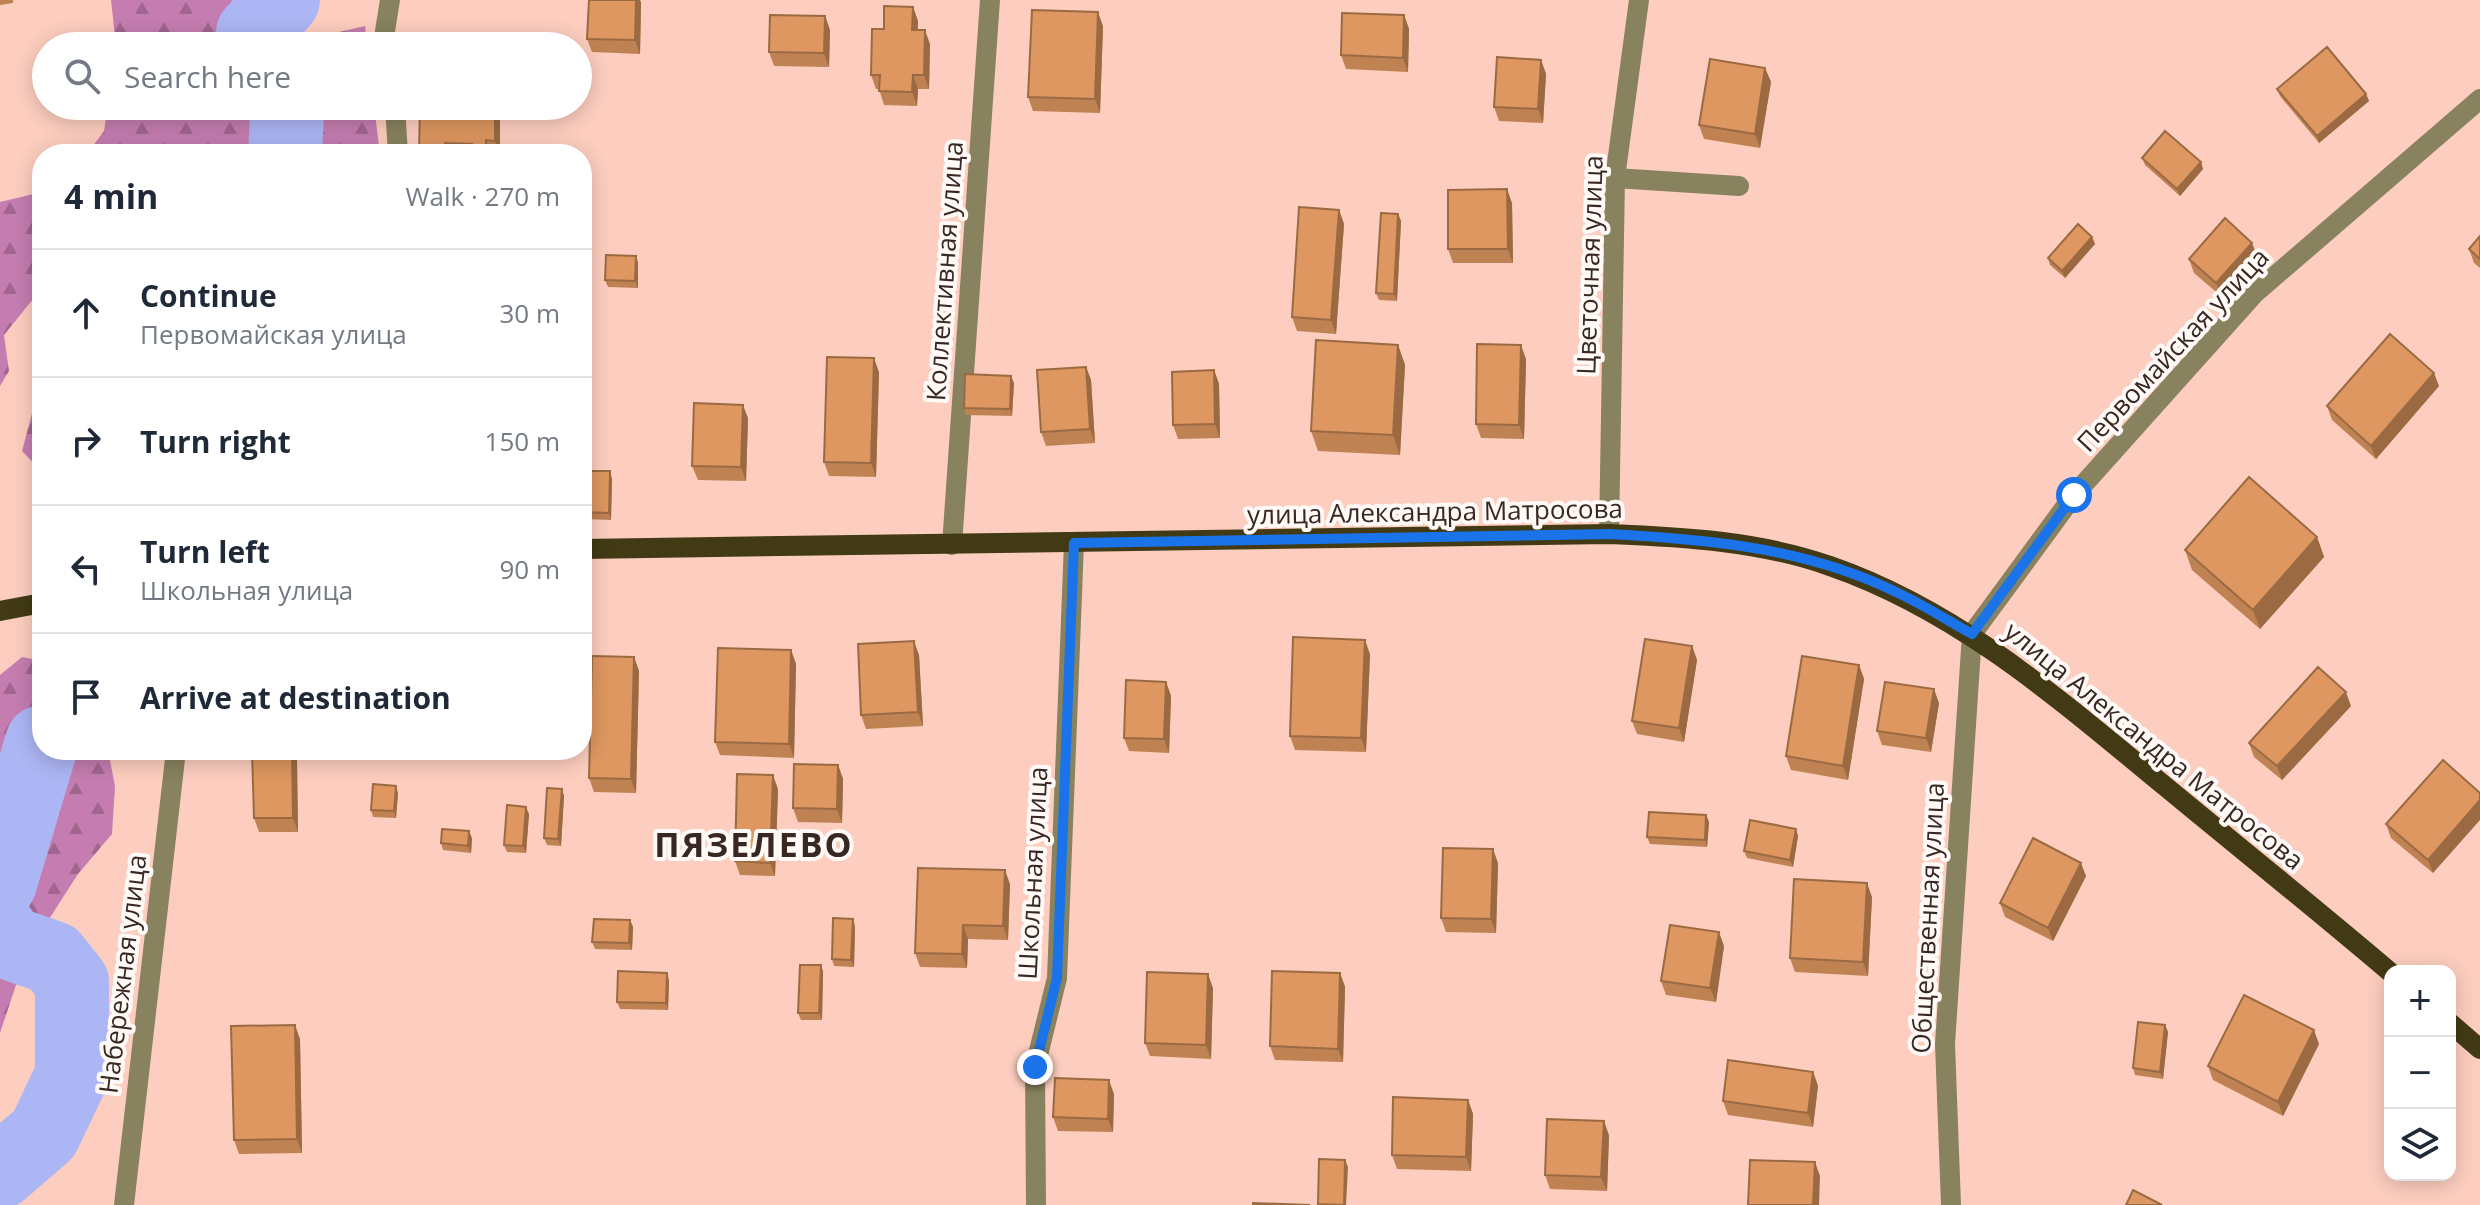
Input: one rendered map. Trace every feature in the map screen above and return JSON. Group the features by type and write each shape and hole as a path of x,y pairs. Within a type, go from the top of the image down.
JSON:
{"main road":[{"name":"улица Александра Матросова","path":"592,549 1609,534 1754,547 1827,565 1896,591 1972,634 2050,691 2384,967"},
{"path":"0,611 32,605"},
{"path":"2456,1028 2480,1049"}],"street":[{"path":"385,32 390,0"},
{"name":"Коллективная улица","path":"952,545 990,0"},
{"name":"Цветочная улица","path":"1609,534 1615,178 1639,0"},
{"name":"Первомайская улица","path":"1972,634 2074,495 2254,294 2480,99"},
{"path":"396,120 397,144"},
{"path":"1615,178 1739,186"},
{"name":"Школьная улица","path":"1036,1205 1035,1067 1057,978 1074,543"},
{"name":"Общественная улица","path":"1951,1205 1945,1044 1972,634"},
{"name":"Набережная улица","path":"124,1205 175,760"}],"green space":[{"path":"111,0 265,0 253,32 114,32"},
{"path":"365,26 366,32 339,32"},
{"path":"106,120 267,120 271,136 283,144 94,144 104,131"},
{"path":"308,120 376,120 379,144 290,144 308,134"},
{"path":"32,194 32,300 4,335 9,371 0,386 0,202"},
{"path":"32,414 32,462 22,451"},
{"path":"22,657 32,659 32,760 110,760 115,786 112,834 78,874 26,955 0,1033 0,675"}],"building":[{"path":"589,0 636,0 635,40 592,39 592,32 587,32"},
{"path":"884,6 913,7 912,30 925,30 924,75 913,75 912,92 879,91 880,75 871,75 872,29 884,29"},
{"path":"1032,10 1098,12 1095,99 1028,97"},
{"path":"1342,13 1404,15 1403,58 1341,55"},
{"path":"770,15 825,16 824,53 769,52"},
{"path":"2327,47 2366,94 2317,136 2277,89"},
{"path":"1497,57 1541,60 1538,109 1494,107"},
{"path":"1710,59 1765,68 1755,134 1699,125"},
{"path":"420,120 495,120 495,141 486,140 486,144 419,144"},
{"path":"2165,131 2201,162 2177,189 2142,158"},
{"path":"1507,189 1508,249 1448,249 1448,190"},
{"path":"1299,207 1339,210 1331,320 1292,317"},
{"path":"1381,213 1398,214 1394,294 1376,293"},
{"path":"2225,218 2252,243 2216,283 2189,259"},
{"path":"2078,224 2092,237 2062,271 2048,258"},
{"path":"2480,236 2480,259 2469,249"},
{"path":"606,255 636,256 635,281 605,280"},
{"path":"2390,334 2434,373 2371,446 2327,406"},
{"path":"1316,340 1398,345 1393,435 1311,431"},
{"path":"1477,344 1521,345 1519,425 1476,424"},
{"path":"827,357 874,358 871,463 824,462"},
{"path":"1086,367 1090,429 1041,432 1037,370"},
{"path":"1214,370 1215,424 1173,425 1172,372"},
{"path":"965,374 1011,376 1010,409 964,408"},
{"path":"694,403 743,405 741,467 692,466"},
{"path":"592,471 610,471 609,513 592,512"},
{"path":"2249,477 2317,537 2253,610 2185,550"},
{"path":"1293,637 1365,640 1361,738 1290,736"},
{"path":"1645,639 1692,646 1679,728 1632,721"},
{"path":"914,641 918,712 861,715 858,644"},
{"path":"718,648 791,650 789,744 715,742"},
{"path":"592,656 634,657 631,779 589,778 589,760 592,760"},
{"path":"1802,656 1859,665 1843,766 1786,756"},
{"path":"2318,667 2346,692 2277,766 2249,743"},
{"path":"1126,680 1166,682 1164,739 1124,738"},
{"path":"1885,682 1934,689 1926,738 1877,731"},
{"path":"252,760 292,760 293,818 254,818"},
{"path":"2443,760 2480,793 2480,800 2428,860 2386,824"},
{"path":"794,764 838,765 837,809 793,808"},
{"path":"737,774 773,775 770,863 735,861"},
{"path":"373,784 396,786 394,811 371,810"},
{"path":"547,788 562,789 558,839 544,838"},
{"path":"507,805 526,807 523,846 504,845"},
{"path":"1649,812 1706,815 1705,840 1647,837"},
{"path":"1750,820 1796,829 1790,860 1744,851"},
{"path":"442,829 469,831 468,846 441,843"},
{"path":"2033,838 2081,863 2048,928 2000,903"},
{"path":"1443,848 1493,849 1491,919 1441,918"},
{"path":"918,868 1005,870 1003,926 963,925 962,954 915,953"},
{"path":"1794,879 1867,883 1863,962 1790,958"},
{"path":"833,918 853,919 851,960 832,959"},
{"path":"594,919 630,920 629,943 592,942"},
{"path":"1670,925 1719,932 1710,988 1661,981"},
{"path":"800,965 821,965 819,1013 798,1013"},
{"path":"618,971 667,973 666,1003 617,1002"},
{"path":"1272,971 1340,973 1338,1049 1270,1046"},
{"path":"1147,972 1208,974 1206,1045 1145,1043"},
{"path":"2244,995 2314,1030 2278,1102 2208,1066"},
{"path":"2138,1022 2165,1025 2160,1072 2133,1068"},
{"path":"295,1025 297,1139 234,1140 231,1026"},
{"path":"1728,1060 1813,1072 1808,1113 1723,1101"},
{"path":"1055,1078 1109,1080 1108,1119 1053,1117"},
{"path":"1393,1097 1468,1100 1466,1157 1392,1155"},
{"path":"1547,1119 1604,1121 1601,1177 1545,1175"},
{"path":"1319,1159 1345,1160 1344,1205 1318,1204"},
{"path":"1750,1160 1815,1162 1813,1205 1748,1205"},
{"path":"2133,1190 2162,1205 2126,1205"},
{"path":"1253,1203 1310,1205 1253,1205"}],"waterway":[{"path":"254,32 283,0"},
{"path":"286,144 287,120"},
{"path":"0,883 37,760"},
{"path":"0,929 7,942 53,958 72,982 72,1075 44,1134 0,1172"}],"district":[{"name":"ПЯЗЕЛЕВО","path":"754,845"}],"route":[{"path":"1035,1067 1057,978 1074,543 1609,534 1681,537 1754,547 1827,565 1896,591 1972,634 2074,495"}]}
